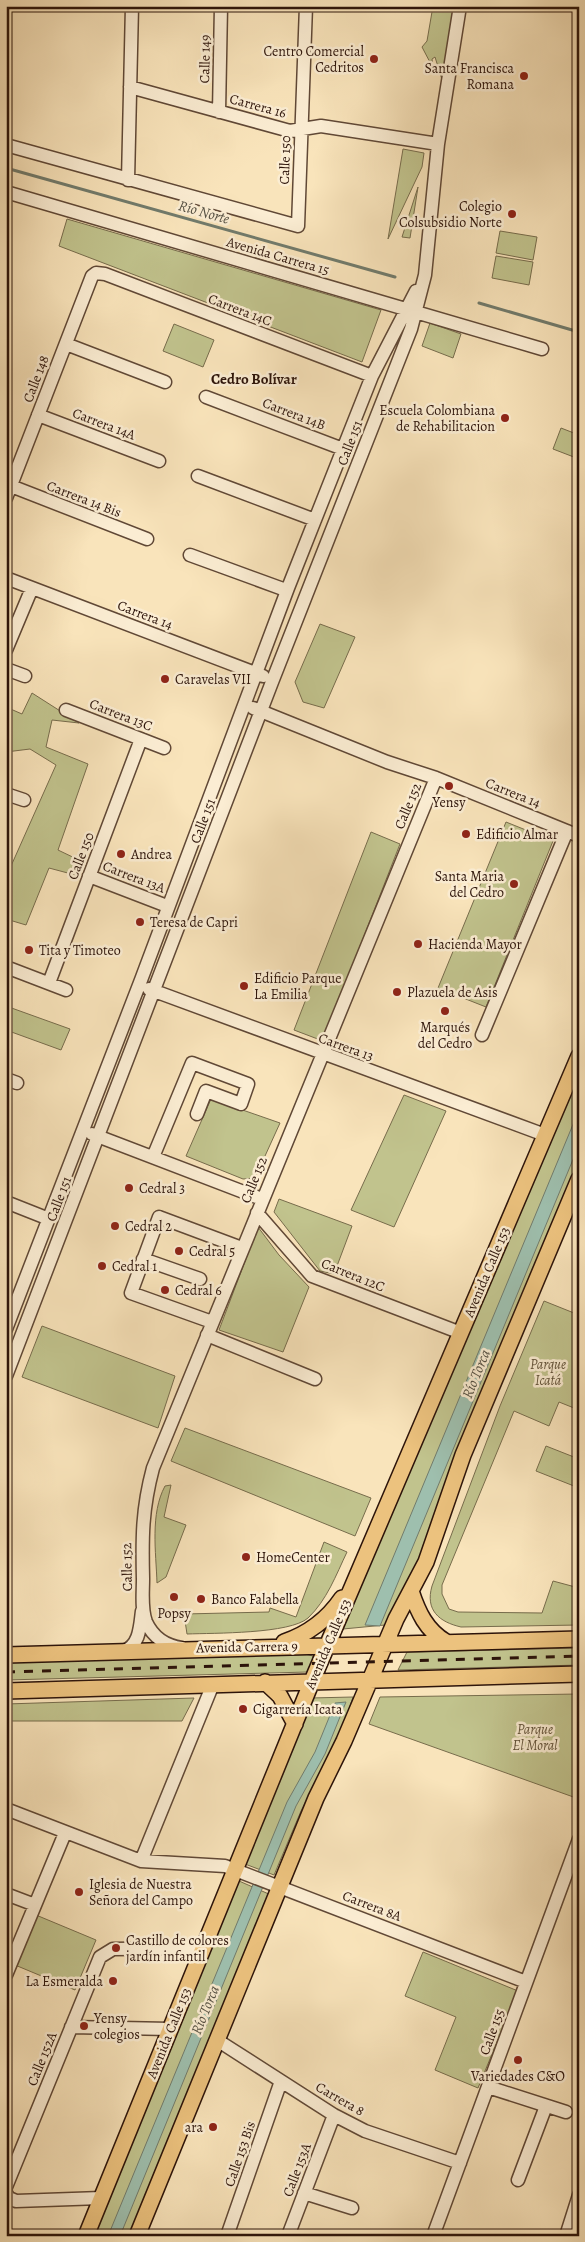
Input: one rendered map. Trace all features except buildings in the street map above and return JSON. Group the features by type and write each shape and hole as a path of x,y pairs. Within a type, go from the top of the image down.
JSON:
{"main road":[{"name":"Avenida Calle 153","path":"86,2236 228,1886 242,1873 312,1681 579,1056"},
{"path":"137,2236 217,2040 274,1885 336,1758 365,1679 381,1644 426,1562 463,1454 579,1179"},
{"path":"270,1647 299,1637 318,1624 333,1611 361,1570"},
{"path":"411,1591 425,1623 436,1635 446,1642"},
{"name":"Avenida Carrera 9","path":"6,1656 184,1649 579,1639"},
{"path":"6,1691 579,1674"},
{"path":"265,1682 280,1696 295,1724"}],"street":[{"path":"6,145 128,180 132,6"},
{"name":"Calle 149","path":"219,112 221,6"},
{"name":"Calle 150","path":"128,180 298,226 306,6"},
{"name":"Calle 151","path":"6,1376 307,593 425,275 438,144 460,6"},
{"name":"Carrera 16","path":"130,87 290,131 321,126 438,144"},
{"name":"Avenida Carrera 15","path":"6,192 542,349"},
{"name":"Calle 148","path":"8,492 92,276 96,273"},
{"name":"Carrera 14C","path":"96,273 372,376"},
{"name":"Calle 151","path":"6,1329 141,980 167,906 288,588 372,376 411,310"},
{"path":"66,344 166,382"},
{"name":"Carrera 14B","path":"206,397 343,449"},
{"name":"Carrera 14A","path":"38,415 159,461"},
{"path":"198,476 316,520"},
{"name":"Carrera 14 Bis","path":"8,492 147,539"},
{"path":"190,555 283,589 288,588 307,593"},
{"name":"Carrera 14","path":"6,578 256,672 272,682"},
{"path":"6,650 32,588"},
{"path":"6,669 25,676"},
{"name":"Carrera 14","path":"266,699 270,705 280,712 390,754 436,778"},
{"name":"Carrera 14","path":"245,701 260,712 387,762 436,778 573,834"},
{"name":"Carrera 13C","path":"66,710 164,748"},
{"name":"Calle 150","path":"48,983 142,739"},
{"name":"Calle 152","path":"184,1649 174,1647 156,1636 146,1621 143,1604 142,1524 146,1495 153,1468 321,1054 436,778"},
{"path":"6,794 24,800"},
{"path":"482,1035 573,834"},
{"name":"Carrera 13A","path":"89,876 167,906"},
{"path":"6,967 66,990"},
{"name":"Carrera 13","path":"141,980 145,987 154,992 545,1135"},
{"path":"153,1158 192,1063 248,1084 241,1104 206,1091 197,1114"},
{"path":"104,1077 112,1080 118,1087"},
{"path":"82,1133 90,1133 262,1199"},
{"path":"6,1202 49,1219"},
{"name":"Carrera 12C","path":"257,1213 312,1276 461,1333"},
{"path":"212,1322 131,1294 143,1259 160,1218 242,1248"},
{"path":"143,1259 200,1279"},
{"path":"207,1335 315,1379"},
{"name":"Calle 152","path":"124,1651 132,1647 136,1641 143,1604"},
{"path":"140,1861 213,1684"},
{"name":"Carrera 8A","path":"6,1809 140,1861 205,1864 242,1873 526,1982"},
{"path":"6,1974 66,1833"},
{"name":"Calle 155","path":"433,2236 579,1839"},
{"path":"205,1864 220,1871 228,1886"},
{"path":"6,1894 35,1905"},
{"name":"Calle 152A","path":"6,2187 100,1957 113,1949 204,1948"},
{"path":"71,2028 170,2029"},
{"name":"Carrera 8","path":"217,2040 334,2115 365,2131 460,2162"},
{"name":"Calle 153 Bis","path":"227,2236 282,2081"},
{"path":"488,2087 566,2112"},
{"path":"518,2180 546,2106"},
{"name":"Calle 153A","path":"288,2236 334,2115"},
{"path":"6,2193 9,2198 16,2201 102,2198"},
{"path":"304,2193 352,2208"},
{"path":"566,2236 579,2195"}],"green space":[{"path":"433,6 455,6 443,83 435,57 432,59 433,68 422,47 427,41"},
{"path":"403,149 424,153 422,167 388,239"},
{"path":"418,187 410,238 402,237"},
{"path":"67,219 381,310 362,362 59,246"},
{"path":"500,231 537,237 533,260 496,253"},
{"path":"496,256 533,262 529,285 492,278"},
{"path":"430,323 461,334 453,358 422,346"},
{"path":"174,324 214,340 203,367 163,351"},
{"path":"561,428 579,435 579,459 553,449"},
{"path":"320,624 355,637 324,708 303,702 295,682"},
{"path":"32,693 79,723 52,720 46,747 88,764 58,850 83,862 79,876 49,868 26,925 6,919 7,875 56,765 30,749 6,752 6,707 22,714"},
{"path":"506,822 553,841 486,1007 438,988"},
{"path":"371,832 400,844 323,1041 294,1030"},
{"path":"6,1006 70,1029 61,1050 6,1030"},
{"path":"579,1069 579,1162 458,1451 420,1559 385,1625 343,1629"},
{"path":"404,1095 446,1111 394,1227 351,1210"},
{"path":"211,1099 280,1123 255,1178 243,1179 186,1156"},
{"path":"279,1199 352,1226 334,1274 320,1271 274,1212"},
{"path":"258,1227 279,1255 309,1287 283,1352 219,1330"},
{"name":"Parque Icatá","path":"544,1301 579,1315 579,1410 559,1402 549,1426 514,1411 442,1585 442,1594 449,1609 458,1612 542,1613 553,1581 579,1588 579,1625 461,1627 453,1625 440,1618 432,1608 430,1594 432,1586 500,1406"},
{"path":"42,1326 175,1376 158,1428 22,1377"},
{"path":"185,1428 371,1498 355,1536 171,1461"},
{"path":"546,1446 579,1459 579,1488 536,1471"},
{"path":"171,1485 164,1517 186,1525 166,1577 157,1583 155,1533 157,1509 165,1486"},
{"path":"324,1542 347,1552 326,1595 308,1618 299,1623 269,1630 187,1634 184,1614 269,1612 270,1608 296,1617"},
{"path":"579,1648 579,1665 398,1670 407,1652"},
{"path":"301,1653 313,1656 313,1664 308,1672 6,1680 6,1661"},
{"name":"Parque El Moral","path":"579,1694 579,1799 369,1724 380,1697"},
{"path":"353,1697 341,1733 301,1811 274,1875 245,1864 310,1698"},
{"path":"194,1698 182,1721 6,1721 6,1704"},
{"path":"239,1881 271,1895 132,2236 91,2236"},
{"path":"36,1915 96,1940 75,1990 15,1965"},
{"path":"423,1952 518,1991 478,2088 435,2070 456,2017 405,1996"}],"water":[{"name":"Río Torca","path":"579,1110 579,1145 380,1626 365,1625"},
{"name":"Río Torca","path":"346,1702 325,1754 296,1806 120,2236 108,2236 287,1802 315,1752 335,1703"}],"waterway":[{"name":"Río Norte","path":"6,168 395,277"},
{"name":"Río Norte","path":"479,303 579,332"}],"railway":[{"path":"6,1672 579,1656"}],"place":[{"name":"Centro Comercial Cedritos","path":"374,59"},
{"name":"Santa Francisca Romana","path":"524,76"},
{"name":"Colegio Colsubsidio Norte","path":"512,214"},
{"name":"Escuela Colombiana de Rehabilitacion","path":"505,418"},
{"name":"Caravelas VII","path":"165,679"},
{"name":"Yensy","path":"449,786"},
{"name":"Edificio Almar","path":"466,834"},
{"name":"Andrea","path":"121,854"},
{"name":"Santa Maria del Cedro","path":"514,884"},
{"name":"Teresa de Capri","path":"140,922"},
{"name":"Hacienda Mayor","path":"418,944"},
{"name":"Tita y Timoteo","path":"29,950"},
{"name":"Edificio Parque La Emilia","path":"244,986"},
{"name":"Plazuela de Asis","path":"397,992"},
{"name":"Marqués del Cedro","path":"445,1011"},
{"name":"Cedral 3","path":"129,1188"},
{"name":"Cedral 2","path":"115,1226"},
{"name":"Cedral 5","path":"179,1251"},
{"name":"Cedral 1","path":"102,1266"},
{"name":"Cedral 6","path":"165,1290"},
{"name":"HomeCenter","path":"246,1557"},
{"name":"Popsy","path":"174,1597"},
{"name":"Banco Falabella","path":"201,1599"},
{"name":"Cigarrería Icata","path":"243,1709"},
{"name":"Iglesia de Nuestra Señora del Campo","path":"79,1892"},
{"name":"Castillo de colores jardín infantil","path":"116,1948"},
{"name":"La Esmeralda","path":"113,1981"},
{"name":"Yensy colegios","path":"84,2026"},
{"name":"Variedades C&O","path":"518,2060"},
{"name":"ara","path":"213,2127"}],"district":[{"name":"Cedro Bolívar","path":"254,379"}]}
